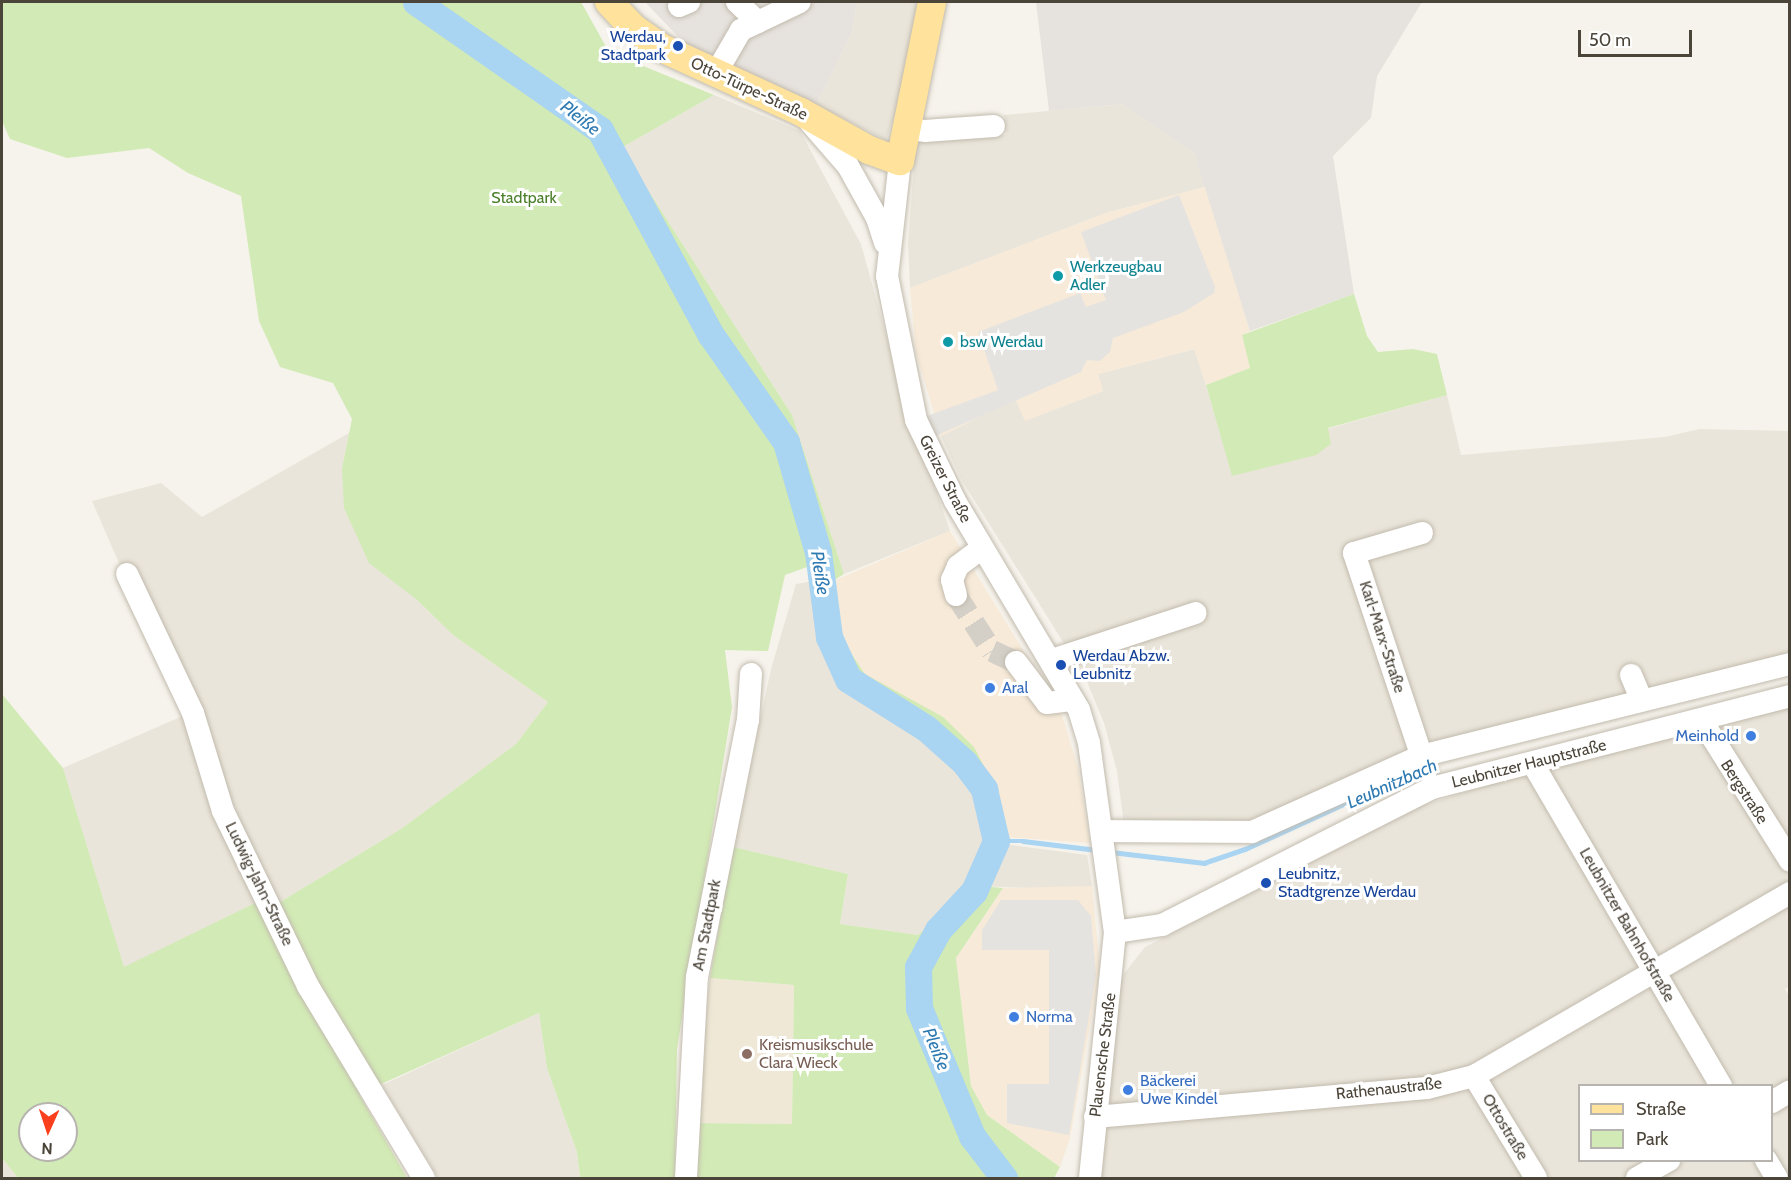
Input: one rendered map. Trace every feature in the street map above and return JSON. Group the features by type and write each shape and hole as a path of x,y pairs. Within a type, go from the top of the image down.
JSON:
{"main road":[{"name":"Otto-Türpe-Straße","path":"609,2 632,27 664,49 801,112 869,150 900,161"},
{"name":"Greizer Straße","path":"900,161 932,2"}],"street":[{"path":"737,2 758,22"},
{"path":"716,73 741,30 800,2"},
{"path":"801,112 848,166 877,218 887,250"},
{"path":"907,129 925,131 994,126"},
{"name":"Greizer Straße","path":"900,161 887,250 889,286 916,420 982,548 1052,660 1073,700 1089,743 1104,835 1115,932"},
{"name":"Karl-Marx-Straße","path":"1422,533 1354,553 1426,771"},
{"path":"956,595 952,579 958,566 982,548"},
{"name":"Ludwig-Jahn-Straße","path":"127,574 193,713 223,811 308,986 424,1179"},
{"path":"1052,660 1196,613"},
{"path":"1016,662 1047,703 1073,700"},
{"name":"Leubnitzer Hauptstraße","path":"1104,835 1252,832 1641,699 1790,664"},
{"name":"Am Stadtpark","path":"686,1179 697,977 748,720 751,674"},
{"path":"1631,675 1641,699"},
{"name":"Leubnitzer Hauptstraße","path":"1115,932 1162,925 1426,771 1533,764 1790,696"},
{"name":"Bergstraße","path":"1702,721 1790,861"},
{"name":"Leubnitzer Bahnhofstraße","path":"1533,764 1720,1084"},
{"path":"1653,970 1790,893"},
{"name":"Plauensche Straße","path":"1090,1179 1115,932"},
{"name":"Rathenaustraße","path":"1095,1117 1427,1088 1474,1076 1653,970"},
{"name":"Ottostraße","path":"1474,1076 1536,1179"},
{"path":"1773,1101 1790,1091"},
{"path":"1636,1179 1667,1162"},
{"path":"1767,1162 1777,1179"}],"shaded area":[{"path":"645,2 857,2 852,32 816,105 687,46"},
{"path":"857,2 919,2 908,77 886,140 816,105 852,32"},
{"path":"1036,2 1422,2 1377,76 1371,118 1333,156 1354,294 1250,331 1194,153 1122,104 1049,111"},
{"path":"714,95 800,131 861,244 901,389 950,531 844,574 792,415 621,148"},
{"path":"1122,104 1194,153 1205,187 1106,213 910,288 908,244 916,139 1006,135 1004,115"},
{"path":"1205,187 1250,331 1242,335 1250,368 1206,385 1194,349 1098,374 1103,391 1025,421 1015,399 941,436 916,353 910,288 1106,213"},
{"path":"1179,195 1215,287 1214,293 1184,312 1113,338 1110,352 1100,361 1087,360 1081,372 924,441 916,420 998,390 978,332 1080,293 1086,307 1106,300 1081,232"},
{"path":"1195,349 1233,476 1327,429 1447,395 1461,455 1665,437 1700,429 1789,431 1789,659 1432,749 1263,825 1124,825 1117,771 1104,723 1085,677 961,479 941,436 1015,399 1026,420 1103,391 1098,374"},
{"path":"349,433 342,468 416,599 453,635 548,702 516,744 401,829 270,908 265,898 124,968 63,768 185,715 92,501 161,483 202,517"},
{"path":"950,531 1061,712 1078,768 1090,843 1005,837 1002,815 901,697 865,674 848,649 836,620 831,582"},
{"path":"814,581 818,623 832,663 851,695 934,745 966,775 978,799 986,835 975,873 957,900 918,935 840,924 848,874 733,847 771,669 796,584"},
{"path":"1789,707 1790,986 1785,989 1790,997 1789,1178 1100,1178 1119,980 1145,947 1421,806 1517,776"},
{"path":"1003,844 1087,855 1092,886 1047,889 982,886"},
{"path":"1092,886 1100,969 1070,1138 1060,1167 987,1115 971,1086 956,958 1003,888"},
{"path":"1001,900 1078,900 1091,916 1096,975 1069,1135 1007,1123 1007,1084 1049,1084 1049,950 982,950 982,930"},
{"name":"Kreismusikschule Clara Wieck","path":"710,978 794,985 792,1124 693,1123"},
{"path":"539,1013 547,1068 577,1152 580,1178 438,1178 382,1085"},
{"path":"2,1158 18,1178 2,1178"}],"green space":[{"name":"Stadtpark","path":"2,2 581,2 609,52 714,95 621,148 792,415 844,574 831,582 836,620 848,649 865,674 943,717 974,747 994,785 1005,837 982,886 1003,888 956,958 971,1086 987,1115 1060,1167 1054,1178 686,1178 693,1123 792,1124 794,985 710,978 733,847 848,874 840,924 918,935 957,900 975,873 986,835 978,799 966,775 934,745 851,695 832,663 818,623 814,581 807,567 785,575 768,651 725,650 732,707 677,1049 675,1178 580,1178 577,1152 547,1068 539,1013 359,1094 407,1178 18,1178 2,1158 2,694 63,768 124,967 265,898 270,908 401,829 516,744 548,702 453,635 416,599 369,563 344,508 342,468 352,419 333,383 280,367 259,321 241,196 188,173 149,148 67,158 10,139 2,121"},
{"path":"1354,294 1367,336 1378,352 1413,349 1437,354 1447,395 1328,428 1331,444 1316,455 1232,476 1206,385 1250,368 1242,335"}],"waterway":[{"name":"Pleiße","path":"416,2 600,130 711,335 786,442 818,552 829,637 848,679 927,729 964,762 984,789 996,841 974,891 938,930 918,967 919,1008 972,1136 1004,1178"},
{"name":"Leubnitzbach","path":"1111,852 1204,863 1245,849 1396,780"},
{"name":"Leubnitzbach","path":"996,841 1023,841 1096,850"}],"tunnel":[{"path":"956,595 992,651 1016,662"}],"place":[{"name":"Werdau, Stadtpark","path":"678,46"},
{"name":"Werkzeugbau Adler","path":"1058,276"},
{"name":"bsw Werdau","path":"948,342"},
{"name":"Werdau Abzw. Leubnitz","path":"1061,665"},
{"name":"Aral","path":"990,688"},
{"name":"Meinhold","path":"1751,736"},
{"name":"Leubnitz, Stadtgrenze Werdau","path":"1266,883"},
{"name":"Norma","path":"1014,1017"},
{"name":"Kreismusikschule Clara Wieck","path":"747,1054"},
{"name":"Bäckerei Uwe Kindel","path":"1128,1090"}]}
